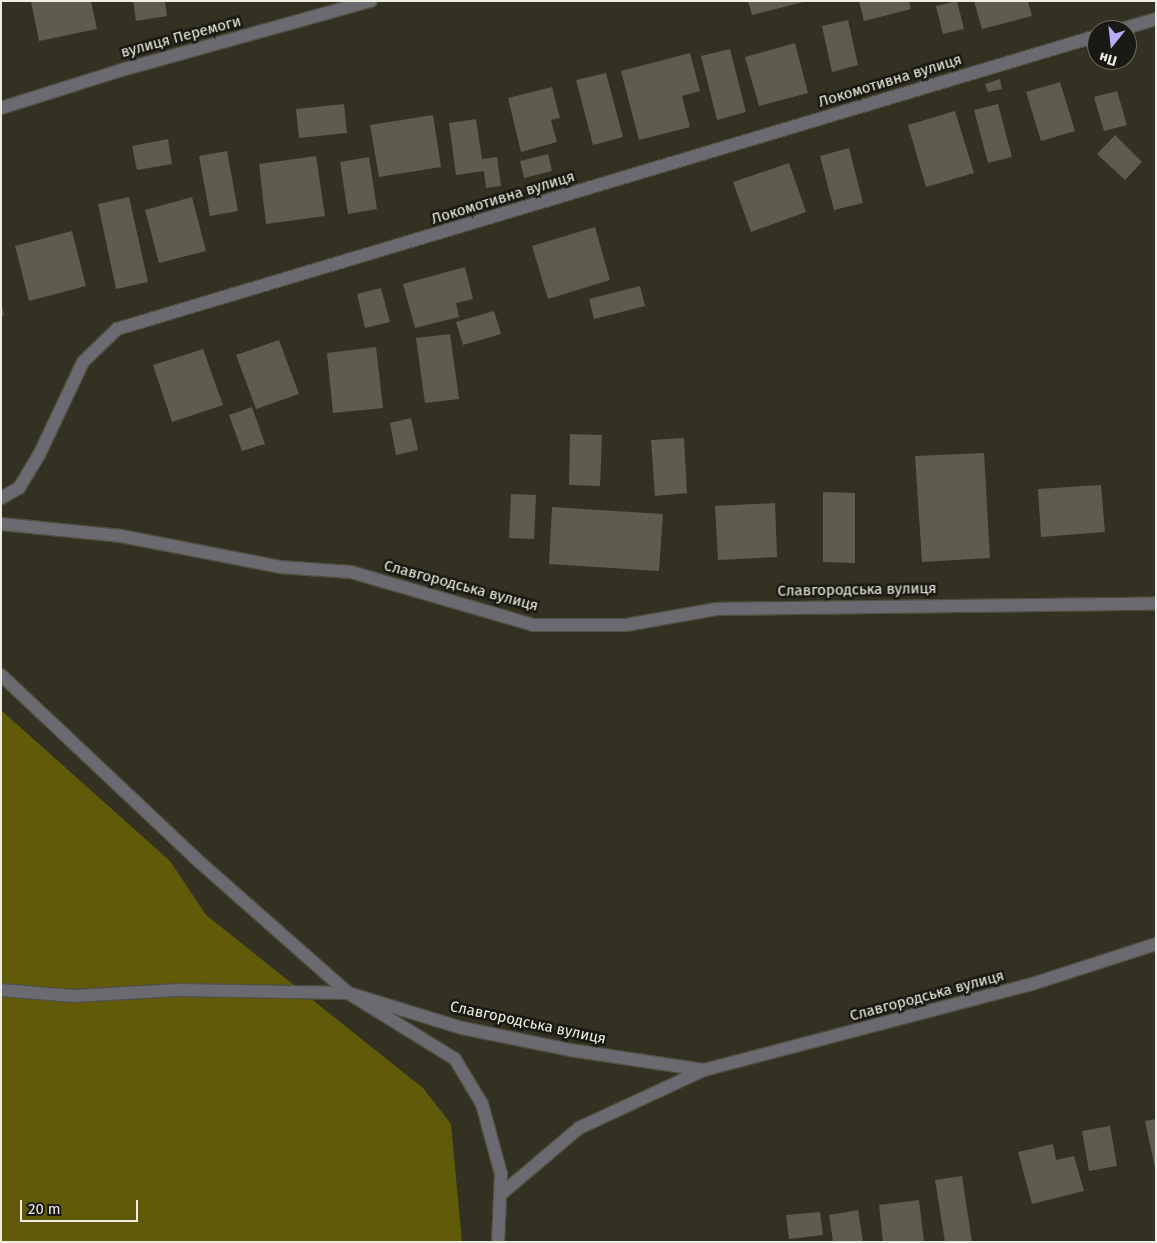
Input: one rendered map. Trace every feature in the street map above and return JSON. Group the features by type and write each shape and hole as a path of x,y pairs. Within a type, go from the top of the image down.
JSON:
{"street":[{"name":"вулиця Перемоги","path":"1,108 125,69 370,1"},
{"path":"1137,24 1156,19"},
{"name":"Локомотивна вулиця","path":"1,498 19,488 39,455 83,362 118,329 1087,39"},
{"name":"Славгородська вулиця","path":"1,524 121,536 280,567 351,572 534,625 626,625 717,609 1156,604"},
{"path":"1,675 195,858 348,994 454,1059 482,1104 501,1174 498,1238"},
{"name":"Славгородська вулиця","path":"500,1195 579,1128 704,1070 1032,984 1156,944"},
{"path":"1,990 73,996 179,990 348,994"},
{"name":"Славгородська вулиця","path":"348,994 462,1028 570,1050 704,1070"}],"shaded area":[{"path":"1,710 170,861 206,915 423,1088 451,1124 462,1242 1,1242"}],"building":[{"path":"31,1 91,1 97,29 39,41"},
{"path":"133,1 165,1 167,16 136,21"},
{"path":"748,1 803,1 803,2 752,15"},
{"path":"859,1 909,1 911,9 864,21"},
{"path":"957,1 964,29 943,34 936,6"},
{"path":"974,1 1028,1 1032,16 982,29"},
{"path":"848,20 858,65 832,72 822,26"},
{"path":"795,43 808,93 759,106 745,57"},
{"path":"730,49 746,112 717,120 701,56"},
{"path":"690,53 700,91 682,96 690,127 639,140 621,71"},
{"path":"606,73 623,137 593,145 576,80"},
{"path":"1000,79 1002,89 988,92 985,84"},
{"path":"1060,82 1075,131 1041,141 1026,92"},
{"path":"552,87 560,118 551,120 557,142 521,152 508,98"},
{"path":"1117,91 1127,125 1104,131 1094,97"},
{"path":"344,104 347,133 299,138 296,109"},
{"path":"998,104 1012,157 988,163 974,110"},
{"path":"955,111 974,173 926,187 908,125"},
{"path":"433,115 441,167 379,177 370,125"},
{"path":"476,119 482,159 497,157 501,186 486,188 484,171 456,175 449,123"},
{"path":"1115,135 1142,162 1125,180 1097,154"},
{"path":"168,139 172,164 137,170 132,146"},
{"path":"849,148 863,203 834,210 820,156"},
{"path":"227,151 238,211 210,216 199,156"},
{"path":"548,154 552,171 524,178 520,161"},
{"path":"316,156 325,216 266,224 259,164"},
{"path":"369,157 377,209 348,214 340,162"},
{"path":"789,163 806,212 751,232 733,182"},
{"path":"129,197 148,282 116,289 98,204"},
{"path":"192,197 206,251 159,263 145,210"},
{"path":"595,227 610,280 548,299 532,246"},
{"path":"72,231 86,286 29,301 15,246"},
{"path":"465,267 473,299 456,303 459,317 415,328 403,284"},
{"path":"640,286 645,306 594,319 589,299"},
{"path":"381,288 390,322 365,328 357,294"},
{"path":"1,303 4,315 1,316"},
{"path":"494,311 501,334 463,345 456,322"},
{"path":"450,334 459,399 425,403 416,338"},
{"path":"279,340 299,394 256,409 236,355"},
{"path":"376,347 383,408 333,413 327,353"},
{"path":"203,349 223,405 172,422 153,365"},
{"path":"252,407 265,444 242,451 229,415"},
{"path":"411,418 418,450 396,455 390,423"},
{"path":"570,434 602,435 600,486 569,485"},
{"path":"684,438 687,493 655,496 651,440"},
{"path":"984,453 990,558 922,562 915,456"},
{"path":"1101,485 1105,532 1041,537 1038,489"},
{"path":"823,492 855,493 855,563 823,562"},
{"path":"511,494 536,495 534,539 509,538"},
{"path":"775,503 777,557 718,560 715,506"},
{"path":"552,507 663,514 659,571 549,564"},
{"path":"1156,1119 1156,1168 1155,1168 1145,1121"},
{"path":"1110,1126 1117,1166 1089,1171 1082,1131"},
{"path":"1053,1144 1056,1160 1074,1156 1084,1191 1032,1204 1018,1152"},
{"path":"962,1176 972,1242 945,1242 935,1180"},
{"path":"919,1200 924,1242 883,1242 879,1205"},
{"path":"858,1210 863,1242 833,1242 829,1215"},
{"path":"820,1212 823,1235 789,1239 786,1215"}]}
